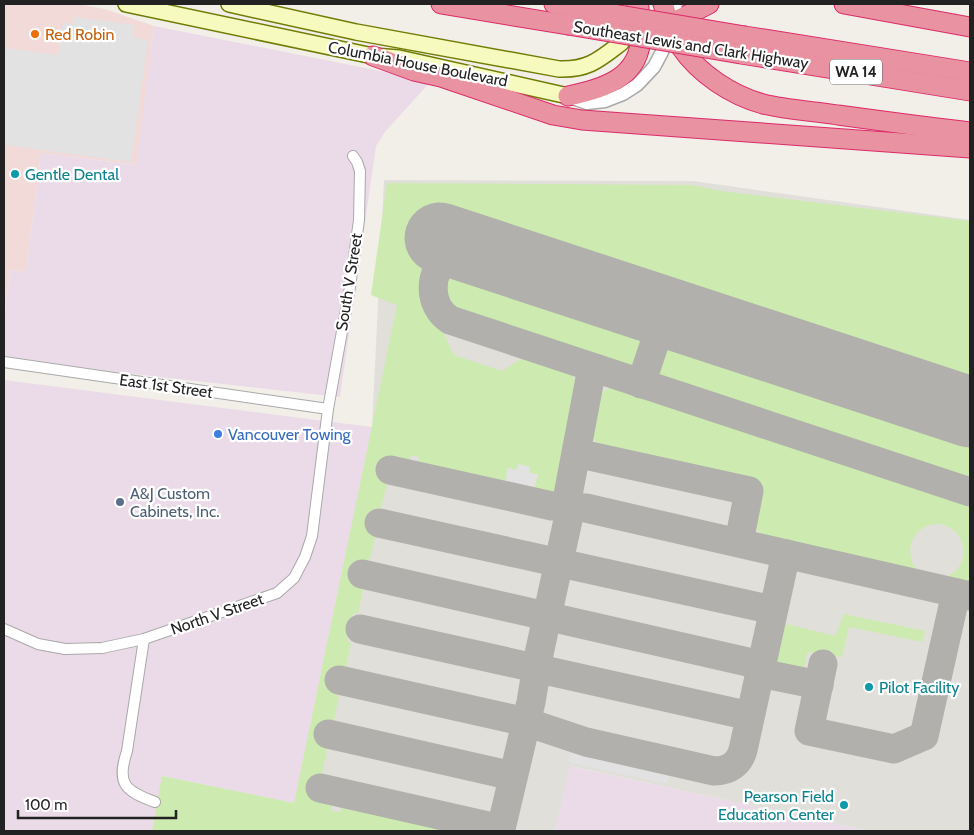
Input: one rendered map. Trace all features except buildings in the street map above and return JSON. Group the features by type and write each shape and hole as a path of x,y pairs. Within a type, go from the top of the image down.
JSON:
{"highway":[{"name":"Southeast Lewis and Clark Highway","path":"441,4 568,25 970,72"},
{"path":"663,4 680,46 698,66 718,83 739,96 764,104 914,126 970,132"},
{"path":"621,43 670,25 709,4"},
{"path":"844,4 970,27"},
{"name":"Southeast Lewis and Clark Highway","path":"563,5 743,45 970,91"},
{"path":"568,96 594,90 616,82 632,66 637,56 641,35 638,5"},
{"path":"372,56 414,71 442,77 553,115 582,120 970,148"}],"main road":[{"name":"Columbia House Boulevard","path":"126,4 372,56 399,58 568,96"},
{"name":"Columbia House Boulevard","path":"229,4 356,32 559,69 582,68 596,62 621,43"}],"street":[{"name":"Columbia House Boulevard","path":"568,96 587,103 605,101 623,94 637,85 654,67 662,52 676,4"},
{"name":"Columbia House Boulevard","path":"621,43 638,5"},
{"name":"South V Street","path":"328,409 350,287 359,220 360,172 353,156"},
{"name":"East 1st Street","path":"4,362 328,409"},
{"name":"North V Street","path":"4,629 38,644 65,649 102,648 144,639 276,593 294,578 305,557 312,536 328,409"},
{"path":"144,639 127,751 122,766 122,776 125,784 131,791 155,802"}],"shaded area":[{"path":"4,4 78,4 105,9 154,26 137,165 41,153 26,272 10,270 4,318"},
{"path":"74,17 134,25 133,38 148,40 131,162 4,145 4,48 58,55 63,23 73,24"},
{"path":"154,26 431,81 385,132 376,146 340,397 107,371 4,356 4,318 10,270 26,272 41,153 136,165"},
{"path":"384,180 693,181 970,220 970,831 869,831 570,766 555,831 152,831 162,776 294,803 372,427"},
{"path":"4,380 372,427 294,803 163,776 152,831 4,831"},
{"path":"519,464 530,467 530,473 538,474 535,487 506,481 507,468 516,470"},
{"path":"571,748 670,770 667,784 568,762"},
{"path":"569,766 869,831 555,831"}],"green space":[{"path":"387,183 692,185 721,191 970,221 970,396 439,221 430,255 432,256 425,298 454,355 502,371 530,355 562,367 574,378 577,386 577,395 558,495 548,500 526,494 526,487 535,487 530,473 519,464 516,470 508,468 506,481 516,484 513,491 510,492 456,480 456,470 448,469 444,477 436,475 437,466 429,464 425,473 417,470 419,457 411,455 407,468 390,466 388,474 392,476 392,485 387,484 381,508 376,508 372,536 375,537 370,559 365,561 359,588 363,589 358,614 353,613 347,641 351,643 346,668 341,668 336,695 339,696 334,720 331,720 324,748 327,750 318,793 334,797 331,811 341,812 344,800 488,831 152,831 162,776 294,803 397,305 371,295"},
{"path":"473,263 650,322 647,342 640,362 632,371 612,366 449,312 440,297 440,285 446,275 453,270"},
{"path":"670,328 970,427 970,485 676,388 657,380 654,375 659,351"},
{"path":"617,386 630,389 970,500 970,589 769,540 756,528 754,522 754,508 760,485 612,452 601,447 594,438 589,418 592,407 598,397 606,390","holes":["935,524 947,526 956,532 961,540 962,560 958,568 950,575 939,578 928,577 919,572 913,564 910,554 911,545 915,535 923,528"]},
{"path":"844,614 925,631 922,642 849,627 842,657 808,652 804,667 801,671 793,674 781,670 775,664 774,660 782,623 835,636"}],"taxiway":[{"path":"481,250 454,254 442,262 437,270 433,288 434,298 437,306 450,320 970,492"},
{"path":"641,384 662,321 670,316 677,316"},
{"path":"320,788 501,829 531,702 539,654 568,520 568,495 592,368"},
{"path":"576,453 749,491 739,542"},
{"path":"339,680 526,722 586,742 714,771 724,770 733,766 743,750 786,554 586,508 552,506 390,470"},
{"path":"379,523 773,610"},
{"path":"786,554 970,596"},
{"path":"362,574 761,665"},
{"path":"823,664 809,731 894,749 924,736 956,593"},
{"path":"360,629 750,716"},
{"path":"760,673 819,685"},
{"path":"328,734 513,776"}],"runway":[{"path":"440,238 970,412"}],"place":[{"name":"Red Robin","path":"35,34"},
{"name":"Gentle Dental","path":"15,174"},
{"name":"Vancouver Towing","path":"218,434"},
{"name":"A&J Custom Cabinets, Inc.","path":"120,502"},
{"name":"Pilot Facility","path":"869,687"},
{"name":"Pearson Field Education Center","path":"844,805"}]}
